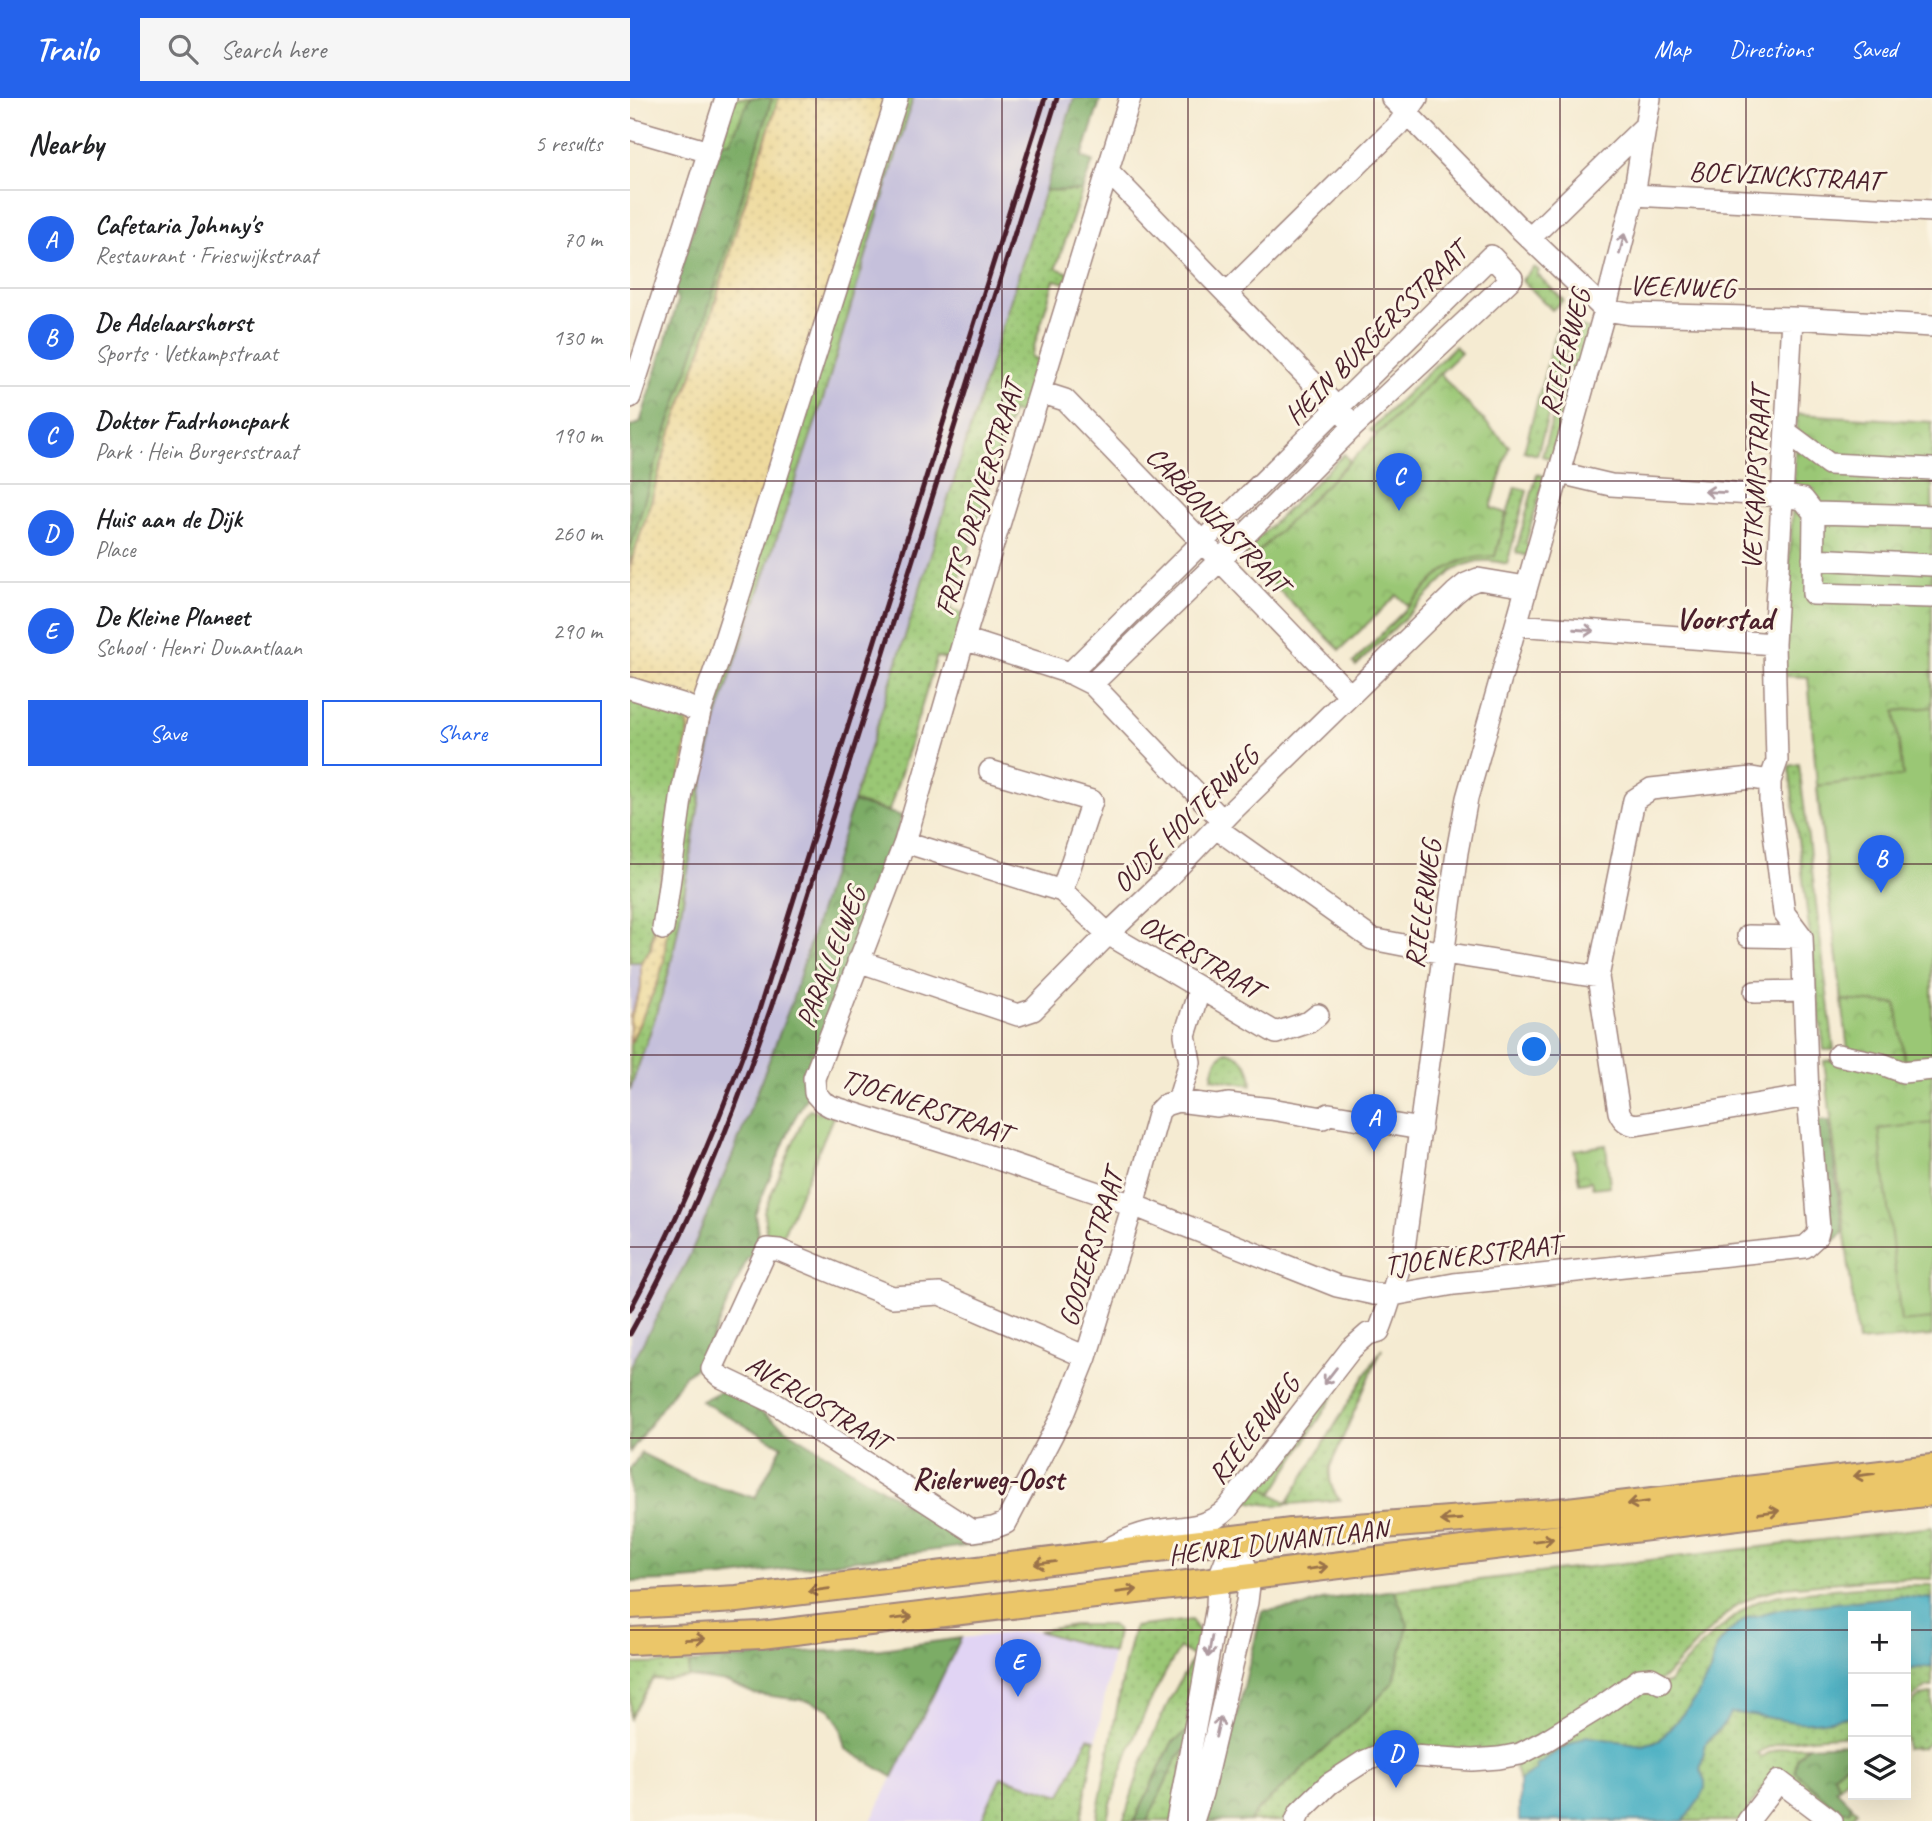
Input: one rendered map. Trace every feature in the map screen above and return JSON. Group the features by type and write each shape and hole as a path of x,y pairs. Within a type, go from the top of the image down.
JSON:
{"main road":[{"name":"HENRI DUNANTLAAN","path":"630,1605 737,1600 1305,1531 1568,1511 1932,1468"},
{"name":"HENRI DUNANTLAAN","path":"630,1641 761,1635 1932,1492"}],"street":[{"path":"630,397 726,98"},
{"path":"663,929 682,792 700,712 897,98"},
{"name":"FRITS DRIJVERSTRAAT","path":"905,842 964,639 1130,98"},
{"name":"VEENWEG","path":"1392,98 1412,106 1530,238 1605,310 1630,314 1792,318 1932,326"},
{"name":"RIELERWEG","path":"1098,1557 1119,1542 1139,1535 1208,1523 1218,1518 1351,1349 1368,1334 1379,1331 1393,1295 1404,1249 1457,852 1467,798 1605,310 1634,195 1650,98"},
{"path":"1227,293 1412,106"},
{"path":"1530,238 1646,125"},
{"path":"630,129 709,152"},
{"path":"1108,171 1354,426"},
{"name":"BOEVINCKSTRAAT","path":"1634,195 1932,211"},
{"name":"HEIN BURGERSSTRAAT","path":"1070,673 1491,256 1511,278 1354,426 1092,684"},
{"name":"VETKAMPSTRAAT","path":"1792,318 1774,644 1777,761 1770,781 1770,800 1784,913 1802,937"},
{"name":"CARBONIASTRAAT","path":"1040,392 1065,401 1350,695"},
{"path":"1786,432 1829,464 1932,469"},
{"path":"1560,473 1611,485 1802,499 1814,513 1813,594 1932,597"},
{"path":"1814,513 1932,516"},
{"path":"1814,559 1932,565"},
{"name":"OUDE HOLTERWEG","path":"858,961 1018,1015 1032,1010 1466,584 1478,579 1526,587"},
{"path":"1516,625 1774,644"},
{"path":"964,639 1070,673 1092,684 1220,825 1372,939 1598,977"},
{"path":"630,688 700,712"},
{"path":"989,771 1092,802 1062,891"},
{"path":"1748,936 1802,937 1808,1096 1635,1125 1628,1123 1622,1119 1619,1112 1598,977 1634,800 1651,789 1752,778 1770,781"},
{"name":"OXERSTRAAT","path":"905,842 1062,891 1108,934 1276,1033 1318,1016"},
{"name":"PARALLELWEG","path":"815,1093 814,1079 905,842"},
{"name":"GOOIERSTRAAT","path":"1006,1523 1063,1414 1086,1357 1159,1111 1178,1101 1190,1062 1185,1035 1200,988"},
{"path":"1755,992 1804,991"},
{"path":"1838,1055 1882,1064 1903,1072 1932,1069"},
{"name":"TJOENERSTRAAT","path":"815,1093 823,1102 838,1108 1133,1205 1337,1286 1393,1295 1454,1284 1805,1247 1817,1236 1819,1228 1808,1096"},
{"path":"1178,1101 1217,1106 1228,1104 1323,1118 1329,1114 1421,1129"},
{"name":"AVERLOSTRAAT","path":"1006,1523 972,1531 771,1401 721,1377 712,1369 767,1249 779,1250 892,1297 940,1294 1086,1357"},
{"path":"1193,1821 1247,1602 1250,1577 1234,1539"},
{"path":"1177,1821 1217,1606 1219,1580 1234,1539"},
{"path":"1296,1821 1300,1812 1329,1784 1363,1762 1382,1754 1472,1760 1520,1754 1579,1720 1640,1679 1651,1678 1660,1683"},
{"path":"1748,1821 1779,1781 1832,1821"}],"shaded area":[{"path":"772,98 1074,98 792,1001 731,1159 689,1257 630,1367 630,549"},
{"path":"1038,1631 1113,1653 1081,1821 871,1821 961,1638"}],"green space":[{"path":"735,98 750,98 730,142 721,142"},
{"path":"750,98 772,98 706,316 654,468 630,549 630,427 640,423 678,301 673,292 721,142 730,142"},
{"path":"772,98 779,98 737,227 703,345 668,441 630,566 630,549 654,468 706,316"},
{"path":"903,98 913,98 824,396 716,720 671,963 630,1090 630,1044 658,982 690,771"},
{"path":"1074,98 1101,98 1082,157 1093,161 1082,191 1045,190"},
{"path":"1045,190 1082,191 1056,268 1069,273 1066,283 1054,280 1031,357 1043,361 1025,416 1012,412 950,609 964,614 950,660 937,657 889,811 853,802"},
{"path":"1534,267 1539,271 1537,274 1563,300 1552,310 1522,280"},
{"path":"1578,326 1594,331 1586,343 1567,405 1570,413 1563,420 1554,450 1556,460 1542,456"},
{"path":"1556,331 1571,336 1537,455 1524,451"},
{"path":"1455,346 1461,353 1376,435 1370,430"},
{"path":"1440,373 1509,446 1491,508 1506,513 1495,556 1479,557 1455,564 1437,577 1409,606 1397,595 1340,650 1249,561"},
{"path":"1797,414 1932,422 1932,1336 1858,1342 1824,1061 1849,1059 1819,810 1808,677 1784,676"},
{"path":"1344,454 1350,461 1249,561 1245,551"},
{"path":"1537,474 1551,478 1543,484 1526,542 1530,550 1528,556 1516,551"},
{"path":"1515,487 1527,490 1507,564 1478,561 1451,572 1356,666 1353,663 1447,567 1473,556 1495,556"},
{"path":"630,693 686,716 689,730 650,949 641,962 630,962"},
{"path":"1932,707 1932,1058 1905,1061 1896,1004 1842,1000 1817,786 1903,776 1895,711"},
{"path":"1799,764 1834,1050 1824,1050 1789,766"},
{"path":"853,802 902,816 850,974 841,977 827,1016 809,1093 792,1123 755,1214 760,1247 747,1259 710,1343 711,1351 703,1363 685,1375 630,1452 630,1367 689,1257 731,1159 792,1001"},
{"path":"1228,1051 1239,1056 1246,1064 1252,1085 1212,1078 1216,1062"},
{"path":"810,1109 833,1117 779,1244 767,1240 764,1211 804,1117"},
{"path":"1814,1120 1829,1121 1843,1233 1831,1244"},
{"path":"1932,1123 1932,1319 1901,1322 1879,1129"},
{"path":"1606,1145 1610,1186 1593,1188 1591,1181 1579,1183 1574,1150"},
{"path":"1364,1347 1273,1493 1256,1483"},
{"path":"1382,1348 1330,1467 1331,1485 1340,1500 1291,1504 1288,1502"},
{"path":"721,1391 748,1403 953,1533 960,1531 990,1535 991,1543 723,1577 630,1582 630,1469 641,1453 693,1479 755,1498 782,1446 701,1401"},
{"path":"1255,1483 1289,1504 1266,1505 1244,1500"},
{"path":"1932,1527 1932,1579 1887,1578 1784,1587 1759,1594 1735,1606 1664,1678 1539,1736 1507,1748 1454,1753 1375,1748 1287,1821 1250,1821 1256,1812 1373,1704 1408,1625 1394,1590"},
{"path":"1932,1585 1932,1599 1901,1596 1873,1599 1716,1647 1710,1672 1695,1700 1660,1740 1643,1745 1586,1737 1559,1750 1519,1781 1514,1764 1641,1686 1669,1683 1674,1674 1712,1636 1755,1603 1780,1595 1821,1590"},
{"path":"1394,1590 1408,1625 1394,1681 1373,1704 1256,1812 1250,1821 1204,1821 1226,1762 1262,1611 1303,1607 1322,1600"},
{"path":"1191,1620 1200,1632 1203,1642 1188,1731 1172,1743 1134,1821 1124,1821 1153,1736 1194,1657 1180,1648 1156,1690 1137,1732 1106,1821 1096,1821 1134,1627"},
{"path":"1074,1625 1112,1625 1117,1631 1113,1653 1038,1631"},
{"path":"961,1638 893,1777 846,1749 841,1728 830,1709 810,1701 755,1694 727,1682 688,1677 690,1663 800,1652 881,1649"},
{"path":"690,1663 688,1677 653,1679 630,1718 630,1664"},
{"path":"1932,1666 1932,1687 1926,1687 1911,1698 1911,1674 1911,1669"},
{"path":"1932,1694 1932,1739 1923,1748 1911,1749 1911,1704 1920,1696"},
{"path":"1730,1712 1761,1716 1848,1716 1848,1735 1780,1743 1757,1753 1762,1757 1778,1749 1808,1746 1797,1758 1849,1811 1851,1805 1857,1811 1849,1820 1839,1819 1776,1769 1740,1821 1683,1821 1699,1800 1705,1781 1700,1770 1706,1743 1725,1723"},
{"path":"1188,1731 1185,1749 1177,1758 1147,1821 1134,1821 1172,1743"},
{"path":"1088,1738 1095,1740 1081,1821 981,1821 1001,1777 1061,1795"},
{"path":"1848,1744 1848,1761 1834,1774 1838,1787 1835,1789 1851,1805 1849,1811 1840,1811 1795,1772 1797,1758 1808,1746"},
{"path":"1185,1749 1173,1821 1147,1821 1177,1758"},
{"path":"1848,1758 1848,1777 1838,1787 1834,1774 1845,1765"}],"sand":[{"path":"779,98 903,98 706,713 666,936 664,961 658,982 630,1044 630,1017 641,988 641,962 651,949 657,898 689,730 686,716 630,693 630,566 668,441 703,345 737,227"}],"water":[{"path":"1901,1596 1932,1599 1932,1666 1911,1669 1911,1611 1848,1611 1848,1716 1804,1722 1730,1713 1725,1723 1706,1743 1700,1770 1705,1788 1683,1821 1519,1821 1519,1781 1537,1769 1535,1766 1586,1736 1643,1745 1660,1740 1695,1700 1710,1672 1716,1647 1729,1632 1747,1618 1780,1609"}],"railway":[{"path":"630,1310 700,1163 759,1010 1045,98"},
{"path":"630,1334 667,1264 699,1194 729,1122 782,975 1057,98"}],"place":[{"name":"Doktor Fadrhoncpark","path":"1399,511"},
{"name":"De Adelaarshorst","path":"1881,893"},
{"name":"Cafetaria Johnny's","path":"1374,1152"},
{"name":"De Kleine Planeet","path":"1018,1697"},
{"name":"Huis aan de Dijk","path":"1396,1788"}],"district":[{"name":"Voorstad","path":"1724,618"},
{"name":"Rielerweg-Oost","path":"988,1479"}]}
